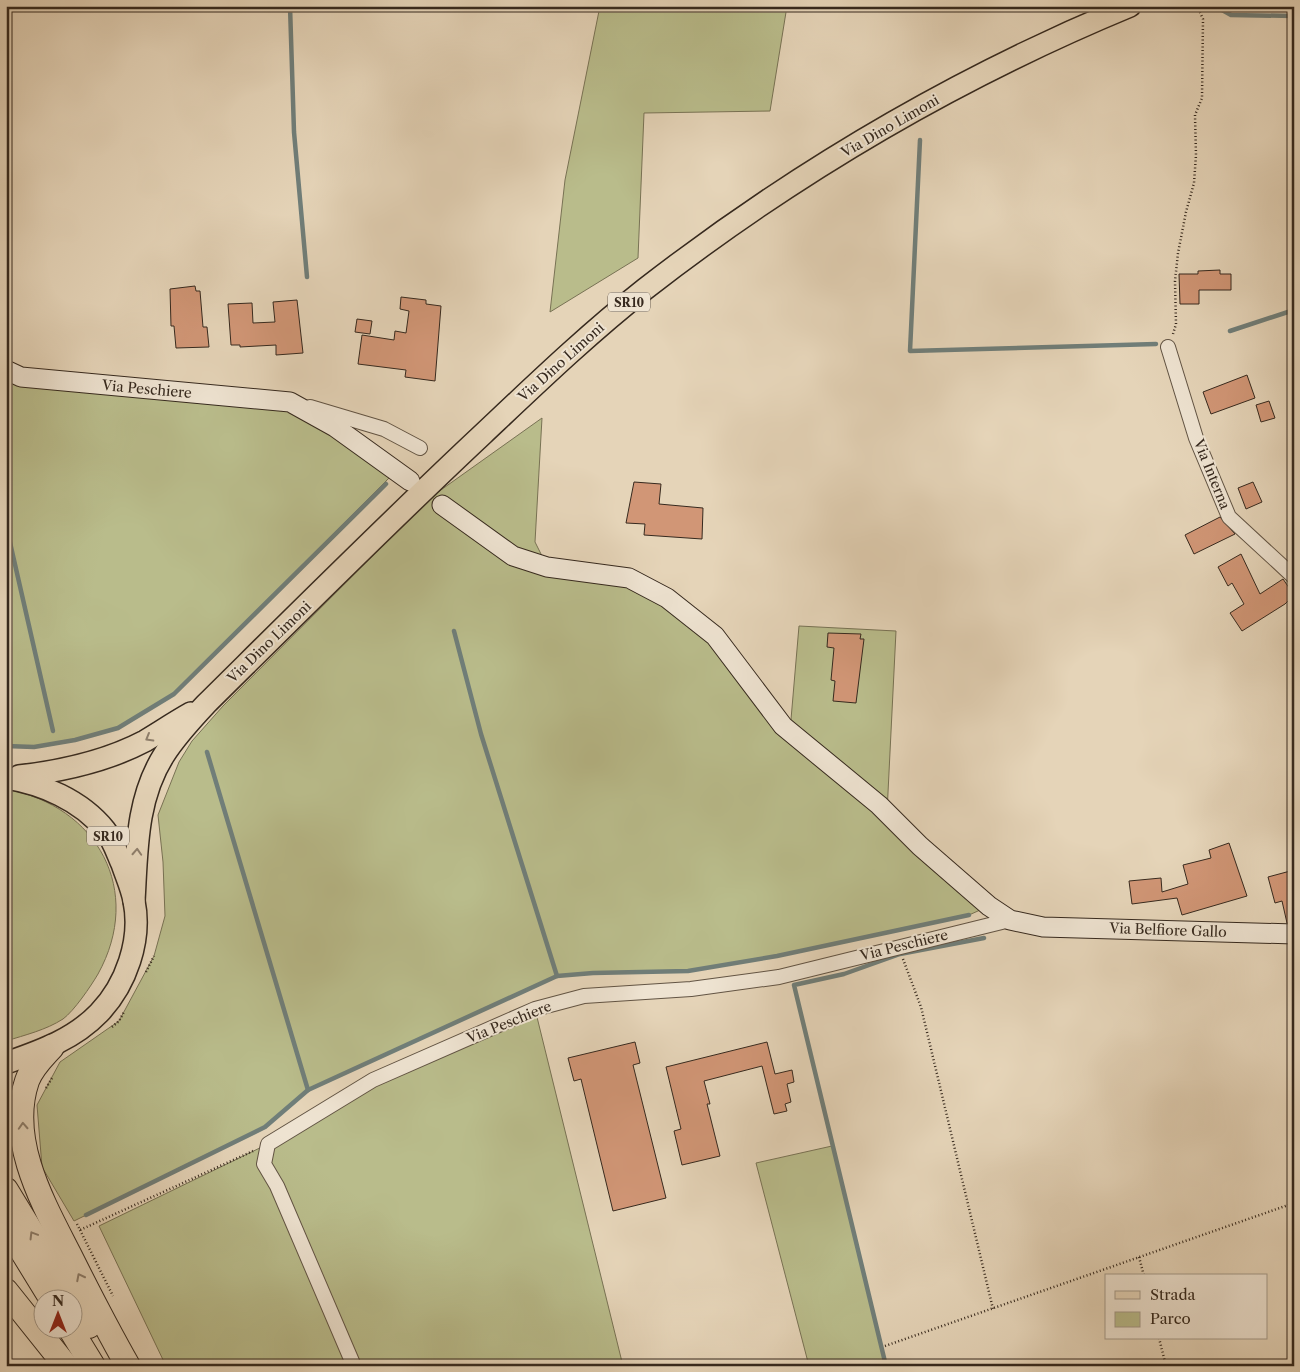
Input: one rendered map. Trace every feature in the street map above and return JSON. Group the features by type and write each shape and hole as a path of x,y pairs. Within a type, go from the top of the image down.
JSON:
{"highway":[{"path":"52,1047 37,1063 28,1080 24,1099 24,1137 30,1170 41,1198 93,1302 128,1366"},
{"path":"6,1190 114,1366"},
{"path":"6,1225 46,1290"},
{"path":"6,1290 66,1366"},
{"path":"77,1340 93,1366"}],"main road":[{"name":"Via Dino Limoni","path":"206,704 472,444 548,373 645,290 737,223 850,148 967,82 1130,6"},
{"name":"SR10","path":"6,777 45,773 106,757 144,741 206,704"},
{"name":"SR10","path":"6,1063 52,1047 76,1033 99,1014 116,992 133,951 138,825 144,798 164,756 206,704"},
{"name":"SR10","path":"6,777 31,782 50,790 93,818 106,831 115,847 134,901"}],"street":[{"name":"Via Interna","path":"1168,347 1196,438 1229,517 1294,577"},
{"name":"Via Peschiere","path":"6,370 20,377 290,402 384,429 420,448"},
{"name":"Via Peschiere","path":"290,402 335,428 410,481"},
{"name":"Via Peschiere","path":"442,504 513,556 547,566 629,578 667,598 714,636 783,726 879,805 920,846 1010,920"},
{"name":"Via Peschiere","path":"268,1144 373,1080 535,1008 584,996 691,990 779,977 897,946 1010,920 1043,927"},
{"name":"Via Belfiore Gallo","path":"1043,927 1294,934"},
{"path":"268,1144 264,1164 277,1186 354,1366"}],"path":[{"path":"1168,347 1176,324 1175,281 1178,253 1194,183 1196,155 1195,115 1202,98 1203,19 1197,6"},
{"path":"897,946 909,972 920,1007 993,1309"},
{"path":"146,973 154,956"},
{"path":"105,1032 120,1021 128,1005"},
{"path":"42,1096 56,1071"},
{"path":"74,1221 80,1230 268,1144"},
{"path":"885,1346 1294,1203"},
{"path":"1139,1257 1143,1274"},
{"path":"1160,1340 1166,1366"}],"green space":[{"path":"600,6 787,6 770,111 644,113 638,258 550,312 565,180"},
{"path":"6,370 290,402 396,471 174,694 118,728 75,740 34,747 6,746"},
{"path":"542,418 535,542 547,566 629,578 715,636 790,731 799,626 896,631 887,813 989,906 969,915 777,956 688,971 594,973 557,976 308,1090 265,1127 74,1221 42,1167 37,1105 60,1062 119,1021 154,956 165,916 163,862 158,815 179,762 192,741 223,706 431,497"},
{"path":"6,789 38,798 66,813 88,833 104,857 113,883 116,912 111,943 98,974 72,1010 63,1019 50,1026 6,1041"},
{"path":"535,1009 623,1366 166,1366 99,1226 268,1144 373,1080"},
{"path":"832,1146 886,1366 809,1366 756,1163"}],"building":[{"path":"1220,270 1220,274 1231,274 1231,290 1199,290 1199,304 1180,304 1179,274 1198,274 1198,271"},
{"path":"195,286 196,291 200,291 203,327 207,327 209,347 176,348 174,326 171,326 170,289"},
{"path":"401,297 426,300 426,304 441,306 435,381 405,377 406,370 358,364 362,335 394,340 395,331 406,333 409,311 400,309"},
{"path":"297,300 303,353 276,355 276,345 240,347 240,345 231,345 228,304 252,303 253,323 275,322 273,302"},
{"path":"357,319 372,321 370,334 355,332"},
{"path":"1247,375 1255,398 1211,414 1203,392"},
{"path":"1269,401 1275,418 1261,422 1256,405"},
{"path":"634,482 661,484 659,504 703,508 702,539 644,535 645,524 626,523"},
{"path":"1253,482 1262,502 1246,509 1238,488"},
{"path":"1220,517 1235,534 1194,554 1185,535"},
{"path":"1241,554 1260,594 1283,579 1294,595 1285,604 1242,631 1230,613 1244,604 1232,583 1228,586 1218,567"},
{"path":"828,633 861,634 860,639 864,639 856,703 833,701 835,681 831,680 834,648 827,647"},
{"path":"1229,843 1247,896 1182,915 1177,898 1132,904 1129,881 1161,878 1162,892 1188,884 1183,865 1211,858 1209,850"},
{"path":"1294,870 1294,923 1287,923 1282,901 1275,903 1268,877"},
{"path":"635,1042 640,1063 633,1065 666,1198 613,1211 581,1079 574,1081 568,1058"},
{"path":"767,1042 775,1074 792,1070 794,1082 787,1084 791,1102 785,1104 787,1111 774,1114 762,1066 704,1081 710,1104 707,1104 720,1156 682,1165 674,1131 681,1129 666,1067"}],"waterway":[{"path":"290,6 294,132 307,277"},
{"path":"1215,6 1231,15 1294,16"},
{"path":"920,140 910,351 1156,344"},
{"path":"1230,331 1294,310"},
{"path":"6,746 34,747 75,740 118,728 174,694 386,484"},
{"path":"6,525 53,731"},
{"path":"454,631 481,734 557,976"},
{"path":"207,752 308,1090"},
{"path":"86,1215 265,1127 308,1090 557,976 593,973 688,971 777,956 969,915"},
{"path":"886,1366 794,985 844,974 900,954 984,938"}]}
